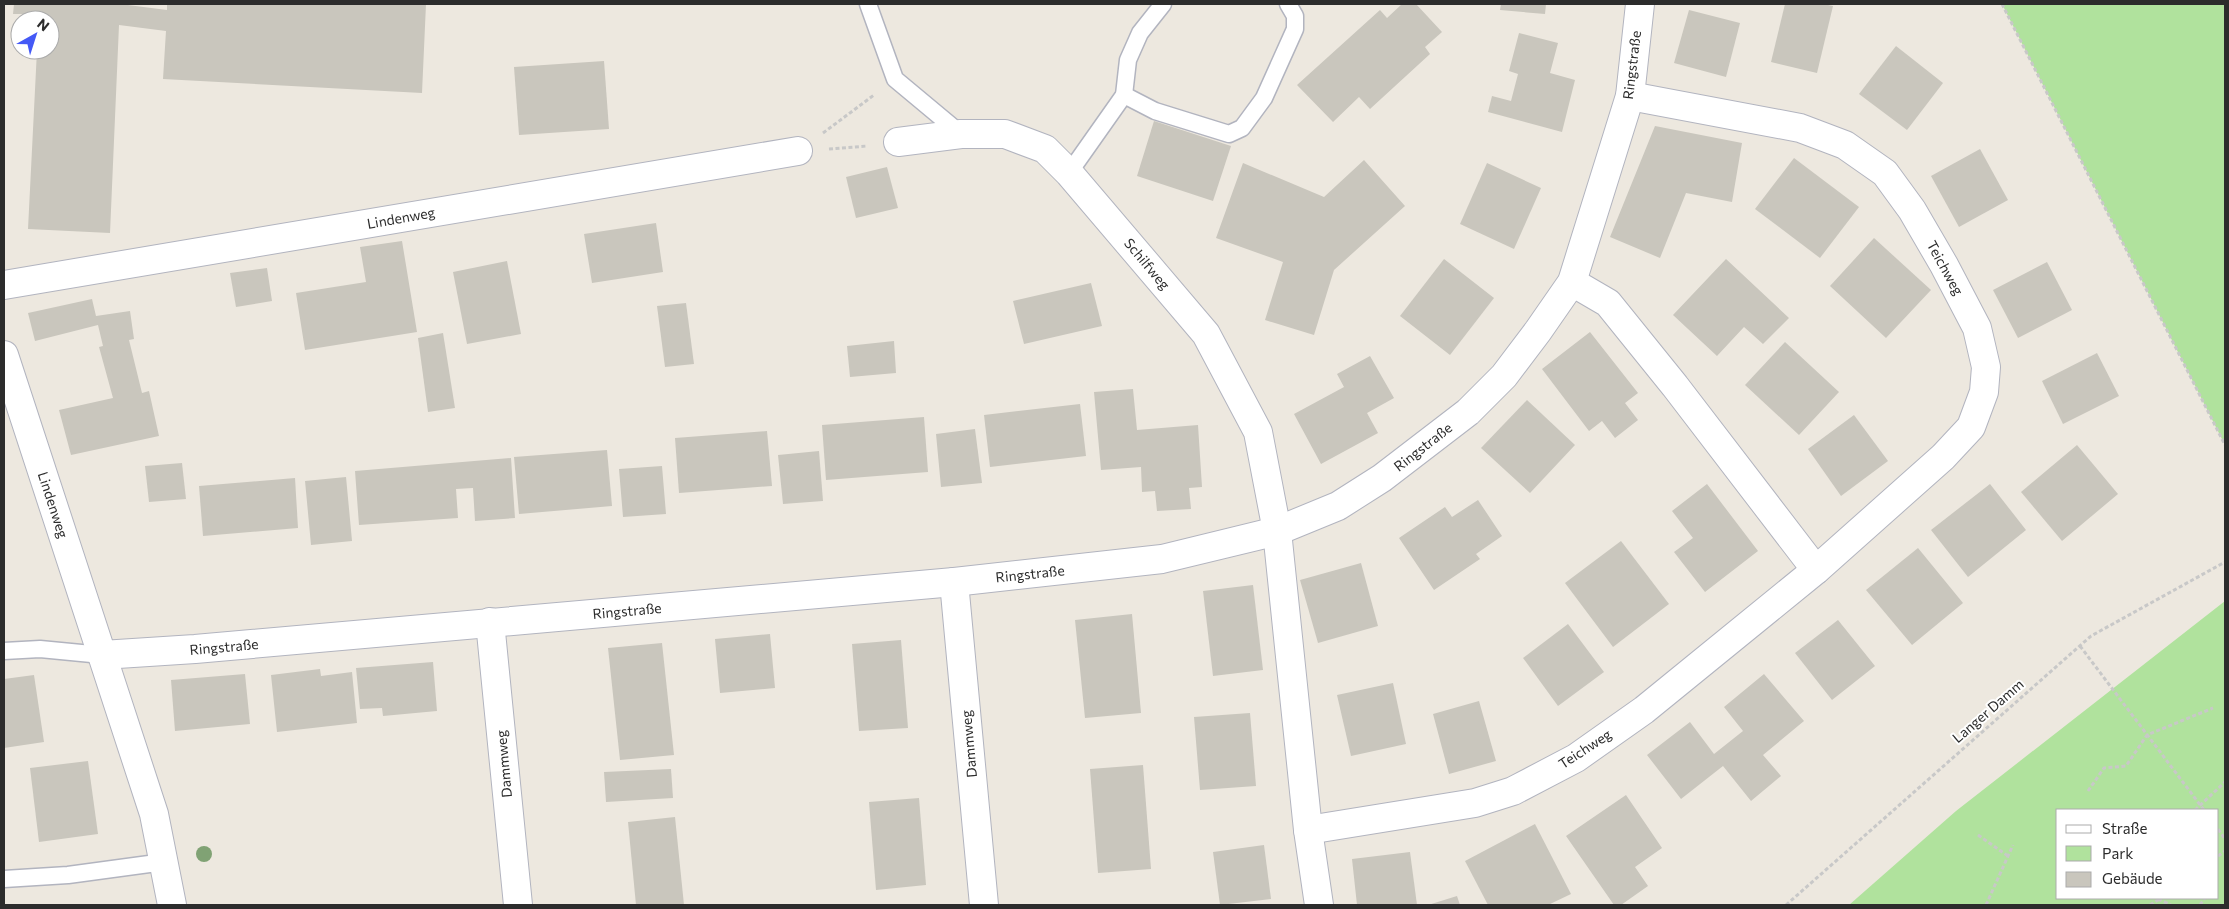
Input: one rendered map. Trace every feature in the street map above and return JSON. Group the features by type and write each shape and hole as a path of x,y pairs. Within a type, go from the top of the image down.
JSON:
{"street":[{"name":"Ringstraße","path":"102,655 204,648 954,582 1162,559 1277,531 1338,506 1422,448 1468,412 1504,376 1572,282 1630,96 1640,4"},
{"name":"Teichweg","path":"1308,830 1475,803 1512,790 1576,758 1644,710 1816,570 1943,457 1971,428 1984,392 1986,367 1977,328 1912,210 1885,173 1845,144 1800,128 1630,96"},
{"name":"Schilfweg","path":"898,142 961,134 1004,134 1045,149 1070,173 1206,334 1258,432 1277,531"},
{"name":"Lindenweg","path":"4,285 798,151"},
{"path":"1572,282 1608,303 1816,570"},
{"name":"Lindenweg","path":"4,355 154,814 172,905"},
{"path":"1277,531 1308,830 1320,905"},
{"name":"Dammweg","path":"954,582 984,905"},
{"name":"Dammweg","path":"490,622 518,905"}],"lane":[{"path":"868,4 895,79 961,134"},
{"path":"1070,173 1124,95 1128,60 1140,33 1163,4"},
{"path":"1124,95 1155,111 1228,134 1237,132 1253,115 1264,98 1295,29 1295,16 1288,4"},
{"path":"4,651 40,649 102,655"},
{"path":"4,878 68,875 164,862"}],"path":[{"path":"2002,4 2225,445"},
{"path":"798,151 895,79"},
{"path":"798,151 898,142"},
{"name":"Langer Damm","path":"1786,905 2091,636 2225,562"},
{"path":"2080,646 2203,809"},
{"path":"2088,791 2104,768 2126,766 2147,735 2213,708"},
{"path":"2196,809 2225,782"},
{"path":"1978,835 2008,856"},
{"path":"1986,905 2013,845"},
{"path":"2150,905 2159,899 2171,905"}],"green space":[{"path":"2002,4 2225,4 2225,445"},
{"path":"2225,601 2225,905 1849,905 1956,811"}],"building":[{"path":"14,4 120,4 167,10 167,4 426,4 422,93 163,79 166,31 119,25 110,233 28,229 36,60 60,60 60,10 13,10"},
{"path":"1402,4 1416,4 1442,32 1425,47 1430,54 1370,109 1359,97 1333,122 1297,85 1380,10 1387,18"},
{"path":"1501,4 1546,4 1545,14 1500,10"},
{"path":"1785,4 1823,4 1833,6 1817,73 1771,62"},
{"path":"1689,10 1740,23 1726,77 1674,63"},
{"path":"1519,33 1558,43 1550,73 1575,80 1562,132 1488,112 1492,96 1511,101 1518,74 1509,71"},
{"path":"1896,46 1943,83 1907,130 1859,94"},
{"path":"604,61 609,129 519,135 514,67"},
{"path":"1154,121 1231,146 1213,201 1137,176"},
{"path":"1655,126 1742,143 1732,202 1686,193 1660,258 1610,237"},
{"path":"1980,149 2008,200 1959,227 1931,176"},
{"path":"1794,158 1859,207 1820,258 1755,209"},
{"path":"1364,160 1405,206 1334,270 1314,335 1265,320 1283,262 1216,238 1243,163 1324,197"},
{"path":"1487,163 1541,188 1514,249 1460,224"},
{"path":"887,167 898,208 856,218 846,177"},
{"path":"656,223 663,272 592,283 584,234"},
{"path":"1874,238 1931,290 1886,338 1830,286"},
{"path":"402,241 417,332 305,350 296,293 366,282 360,247"},
{"path":"1444,259 1494,298 1450,355 1400,316"},
{"path":"1726,259 1789,318 1763,344 1744,327 1717,356 1673,315"},
{"path":"507,261 521,334 467,344 453,272"},
{"path":"2047,262 2072,310 2018,338 1993,290"},
{"path":"267,268 272,301 236,307 230,273"},
{"path":"1091,283 1102,326 1024,344 1013,301"},
{"path":"92,299 96,316 130,311 134,339 129,340 142,393 149,391 159,436 71,455 59,410 113,398 99,347 103,346 98,325 35,341 28,313"},
{"path":"686,303 694,364 665,367 657,306"},
{"path":"1590,332 1638,393 1625,403 1638,420 1615,438 1602,421 1589,431 1542,369"},
{"path":"443,333 455,408 428,412 418,338"},
{"path":"894,341 896,373 850,377 847,346"},
{"path":"1785,342 1839,392 1799,435 1745,385"},
{"path":"2097,353 2119,396 2063,424 2042,381"},
{"path":"1370,356 1394,398 1367,413 1378,433 1321,464 1294,414 1344,387 1337,374"},
{"path":"1133,389 1137,430 1198,425 1202,487 1189,488 1191,509 1157,511 1155,491 1142,492 1141,467 1101,470 1094,392"},
{"path":"1527,400 1575,445 1530,493 1481,448"},
{"path":"1080,404 1086,456 990,467 984,415"},
{"path":"1854,415 1888,461 1841,496 1808,449"},
{"path":"924,417 928,472 826,480 822,425"},
{"path":"975,429 982,483 941,487 936,434"},
{"path":"767,431 772,486 679,493 675,438"},
{"path":"2077,445 2118,494 2062,541 2021,492"},
{"path":"607,450 612,506 519,514 514,457"},
{"path":"819,451 823,501 783,504 778,455"},
{"path":"511,458 515,518 475,521 473,488 456,489 458,518 359,525 355,471"},
{"path":"182,463 186,499 149,502 145,466"},
{"path":"662,466 666,514 623,517 619,469"},
{"path":"346,477 352,541 311,545 305,481"},
{"path":"295,478 298,528 203,536 199,486"},
{"path":"1707,484 1758,551 1705,592 1674,552 1693,538 1672,511"},
{"path":"1990,484 2026,530 1968,577 1931,530"},
{"path":"1478,500 1502,536 1476,554 1480,559 1434,590 1399,538 1445,507 1452,517"},
{"path":"1621,541 1669,604 1613,647 1565,583"},
{"path":"1918,548 1963,603 1912,645 1866,590"},
{"path":"1361,563 1378,626 1318,643 1300,580"},
{"path":"1253,585 1263,670 1213,676 1203,591"},
{"path":"1132,614 1141,713 1085,718 1075,620"},
{"path":"1838,620 1875,666 1832,700 1795,653"},
{"path":"1568,624 1604,672 1558,706 1523,658"},
{"path":"770,634 775,688 720,693 715,639"},
{"path":"901,640 908,728 859,731 852,644"},
{"path":"662,643 674,755 620,760 608,648"},
{"path":"433,662 437,711 383,716 382,708 360,709 356,668"},
{"path":"320,669 321,676 352,672 357,723 277,732 271,675"},
{"path":"245,674 250,724 175,731 171,680"},
{"path":"1764,674 1804,721 1763,755 1781,776 1751,801 1723,766 1681,799 1647,755 1690,722 1714,754 1743,731 1724,707"},
{"path":"34,675 44,742 4,748 4,679"},
{"path":"1393,683 1406,744 1351,756 1337,695"},
{"path":"1479,701 1496,761 1449,774 1433,714"},
{"path":"1250,713 1256,786 1200,790 1194,717"},
{"path":"88,761 98,834 39,842 30,768"},
{"path":"1143,765 1151,869 1098,873 1090,769"},
{"path":"671,769 673,798 606,802 604,772"},
{"path":"1626,795 1662,848 1635,867 1648,886 1621,905 1614,905 1566,836"},
{"path":"919,798 926,885 876,890 869,802"},
{"path":"675,817 684,905 636,905 628,822"},
{"path":"1535,824 1571,894 1548,905 1488,905 1465,861"},
{"path":"1264,845 1271,899 1220,905 1213,852"},
{"path":"1410,852 1417,905 1357,905 1352,859"},
{"path":"1457,896 1460,905 1428,905"}]}
